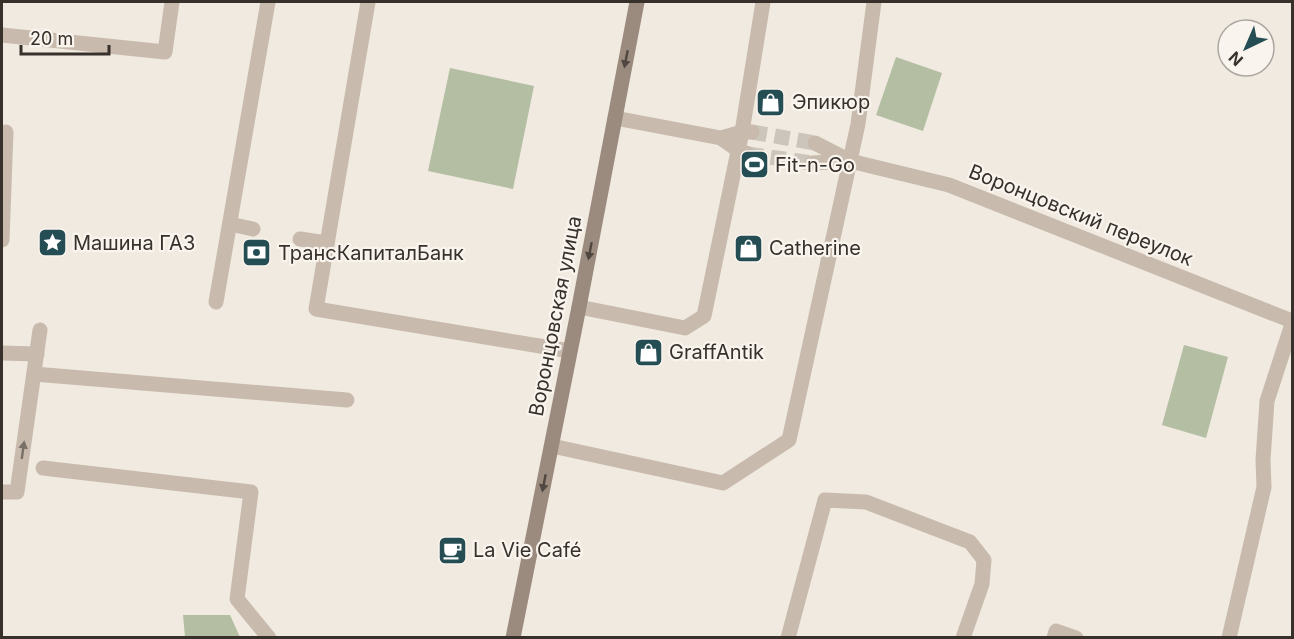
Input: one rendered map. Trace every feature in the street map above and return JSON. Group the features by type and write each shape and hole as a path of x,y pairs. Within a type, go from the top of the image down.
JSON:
{"main road":[{"name":"Воронцовская улица","path":"513,638 637,2"}],"street":[{"path":"2,35 165,52 172,2"},
{"path":"216,302 268,2"},
{"path":"368,2 316,309 570,351"},
{"path":"579,307 685,328 704,316 747,132 763,2"},
{"path":"552,446 723,483 789,440 858,124 874,2"},
{"path":"615,118 722,138 743,152"},
{"path":"2,240 6,132"},
{"path":"722,138 747,132"},
{"name":"Воронцовский переулок","path":"815,143 850,161 949,185 1293,323"},
{"name":"Воронцовский переулок","path":"812,163 850,161"},
{"path":"230,224 253,229"},
{"path":"300,239 327,243"},
{"path":"1229,638 1264,487 1263,460 1267,401 1293,323"},
{"path":"2,492 17,492 40,330"},
{"path":"2,353 37,354"},
{"path":"34,374 347,400"},
{"path":"43,468 251,492 237,599 269,638"},
{"path":"788,638 825,500 866,502 970,542 984,561 982,584 963,638"},
{"path":"1054,638 1056,631 1076,638"}],"green space":[{"path":"896,57 942,73 923,131 876,115"},
{"path":"450,68 534,86 513,189 428,171"},
{"path":"1184,345 1228,357 1206,438 1162,425"},
{"path":"183,615 230,615 240,637 185,637"}],"tunnel":[{"path":"752,132 815,143"},
{"path":"748,154 812,163"}],"place":[{"name":"Эпикюр","path":"771,102"},
{"name":"Fit-n-Go","path":"754,165"},
{"name":"Машина ГАЗ","path":"52,243"},
{"name":"Catherine","path":"748,248"},
{"name":"ТрансКапиталБанк","path":"257,253"},
{"name":"GraffAntik","path":"648,352"},
{"name":"La Vie Café","path":"452,550"}]}
